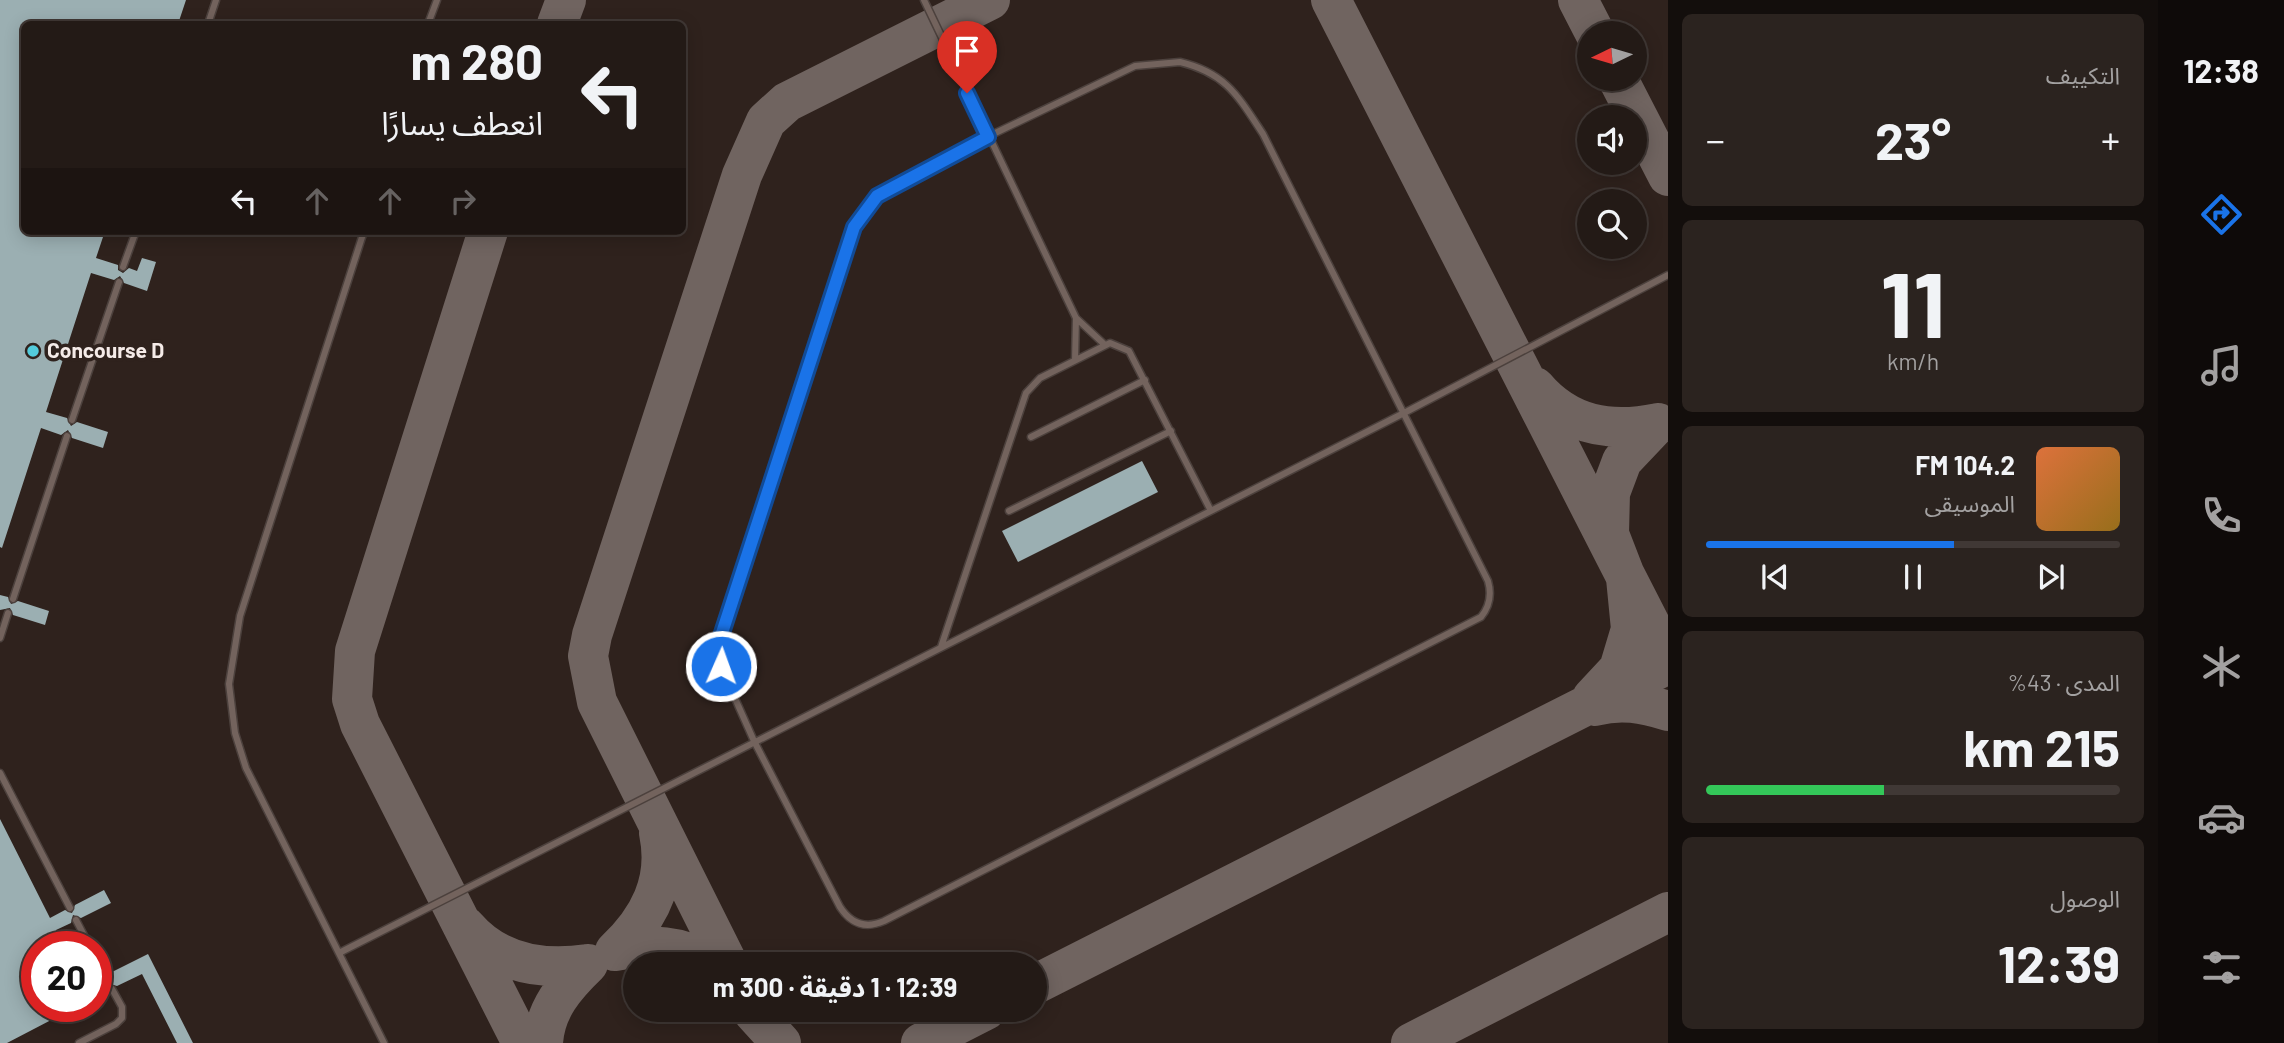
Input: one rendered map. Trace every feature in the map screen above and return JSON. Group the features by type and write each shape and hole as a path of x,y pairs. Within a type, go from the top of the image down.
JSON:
{"lane":[{"path":"209,21 216,0"},
{"path":"429,21 437,0"},
{"path":"924,0 1076,318 1105,345"},
{"path":"1180,62 1217,75 1236,92 1263,134 1488,581 1490,602 1481,617 884,920 868,925 845,914 754,741 721,666 721,636 850,236 863,211 877,196 988,137 1135,66 1180,62"},
{"path":"123,267 135,235"},
{"path":"363,235 240,615 229,684 235,733 246,768 384,1043"},
{"path":"339,953 1210,509 1404,413 1668,275"},
{"path":"72,420 119,282"},
{"path":"1075,360 1076,318"},
{"path":"941,647 1029,388 1040,378 1075,360 1115,343 1129,351 1210,509"},
{"path":"1031,438 1144,380"},
{"path":"1009,511 1171,431"},
{"path":"13,599 67,436"},
{"path":"0,638 8,613"},
{"path":"0,773 70,908"},
{"path":"76,920 82,931"},
{"path":"79,1043 116,1024 122,1018 122,1007 112,989"}],"building":[{"name":"Concourse D","path":"0,0 186,0 179,21 21,21 21,235 104,235 96,258 118,265 118,270 123,273 129,268 137,271 142,258 156,262 147,291 124,283 120,276 114,280 91,273 46,412 67,418 71,426 77,422 108,432 103,448 72,438 68,430 61,435 41,428 2,548"},
{"path":"1142,461 1158,492 1018,562 1002,531"},
{"path":"0,595 8,597 11,604 18,601 49,611 45,625 13,615 10,608 0,610"},
{"path":"0,819 50,918 65,910 72,913 75,905 104,890 111,903 81,918 73,915 71,923 57,931 21,931 21,1022 47,1022 7,1043 0,1043"},
{"path":"148,954 193,1043 177,1043 142,974 117,986 112,985 112,972"}],"taxiway":[{"path":"558,21 566,0"},
{"path":"722,952 597,702 588,656 592,635 742,175 766,121 787,102 990,0"},
{"path":"1331,0 1668,659"},
{"path":"1578,0 1589,21"},
{"path":"1624,91 1668,176"},
{"path":"487,235 355,651 352,699 360,724 522,1043"},
{"path":"1535,387 1561,410 1591,423 1623,427 1658,423"},
{"path":"1592,698 1619,669 1631,629 1626,578 1609,534 1610,493 1622,461 1658,423"},
{"path":"1047,978 1668,664"},
{"path":"1595,706 1632,703 1668,711"},
{"path":"659,833 661,867 654,898 638,926 615,951 665,947 685,952"},
{"path":"1411,1043 1668,912"},
{"path":"466,927 492,949 522,962 554,966 588,964"},
{"path":"543,1043 552,1009 588,964"},
{"path":"762,1022 781,1043"},
{"path":"921,1043 962,1022"}],"place":[{"name":"Concourse D","path":"33,351"}],"route":[{"path":"721,666 721,636 850,236 863,211 877,196 988,137 967,93"}]}
